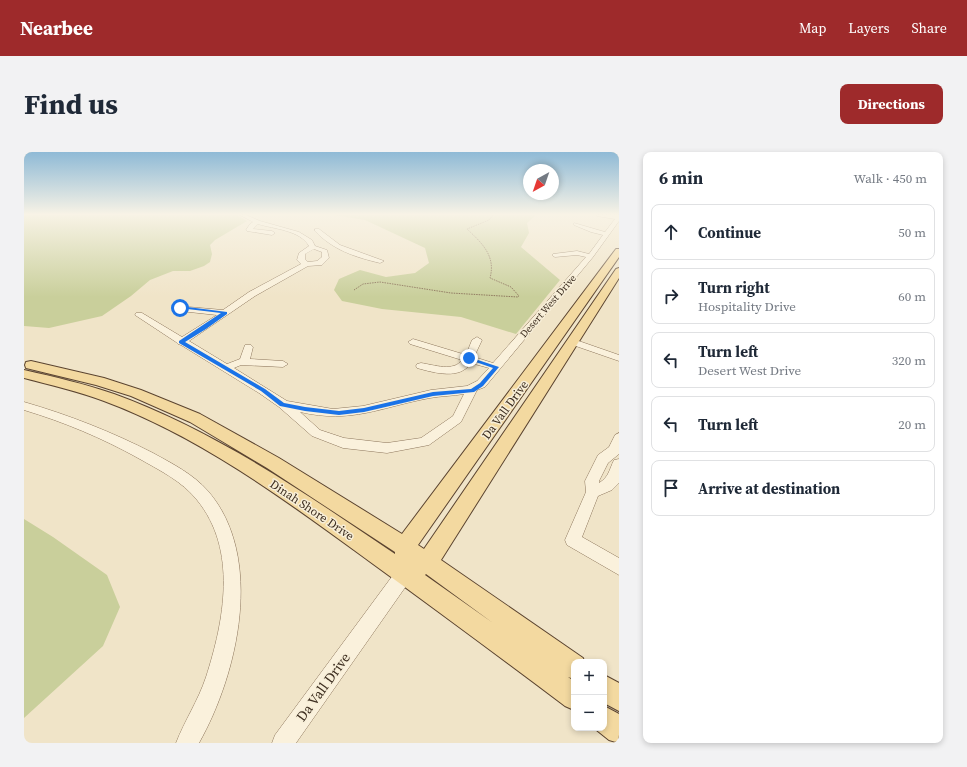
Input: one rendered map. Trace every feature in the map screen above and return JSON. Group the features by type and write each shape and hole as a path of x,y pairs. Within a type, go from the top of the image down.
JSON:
{"main road":[{"name":"Da Vall Drive","path":"405,547 618,253"},
{"name":"Da Vall Drive","path":"405,573 427,563 619,271"},
{"name":"Dinah Shore Drive","path":"24,364 99,381 136,393 195,418 273,463 405,547 571,665"},
{"name":"Dinah Shore Drive","path":"24,374 80,388 126,404 174,425 230,455 405,573 571,695"},
{"path":"405,547 405,573"},
{"path":"607,690 619,698"},
{"path":"607,721 619,730"}],"street":[{"path":"306,264 301,260 302,253 312,244 317,243"},
{"path":"331,243 340,248 380,261"},
{"name":"Desert West Drive","path":"282,404 305,409 339,413 364,410 433,394 472,390 482,384 601,243"},
{"path":"312,244 333,256"},
{"path":"555,255 578,249 591,256"},
{"path":"181,342 204,328 252,294 306,264 319,263 333,256 349,251"},
{"path":"180,308 225,313"},
{"name":"Desert West Drive","path":"139,315 181,342 263,390 316,433 343,442 387,448 424,442 456,419 472,390"},
{"path":"421,366 455,372 463,367 477,340"},
{"path":"414,342 496,367"},
{"path":"573,342 619,358"},
{"path":"244,362 248,347"},
{"path":"226,368 239,362 283,364"},
{"path":"24,406 82,425 117,440 151,459 186,480 205,499 218,520 227,542 232,564 234,590 229,627 223,657 211,692 187,743"},
{"path":"618,453 618,469 611,483 605,489 593,492 573,540 619,567"},
{"name":"Da Vall Drive","path":"282,743 405,573"}],"path":[{"path":"354,290 363,284 380,282 451,293 518,297 518,292 490,278 493,267 484,245 481,243"}],"green space":[{"path":"24,243 212,243 210,245 212,254 210,262 204,266 190,271 173,271 150,280 131,296 102,316 49,328 24,326"},
{"path":"413,243 524,243 521,247 560,280 516,334 461,317 382,309 342,301 334,290 339,279 360,270 386,277 415,273 429,263 425,248"},
{"path":"24,519 53,537 107,575 120,607 103,646 24,718"}],"route":[{"path":"180,308 225,313 181,342 263,390 282,404 305,409 339,413 364,410 433,394 472,390 482,384 496,367 469,358"}]}
